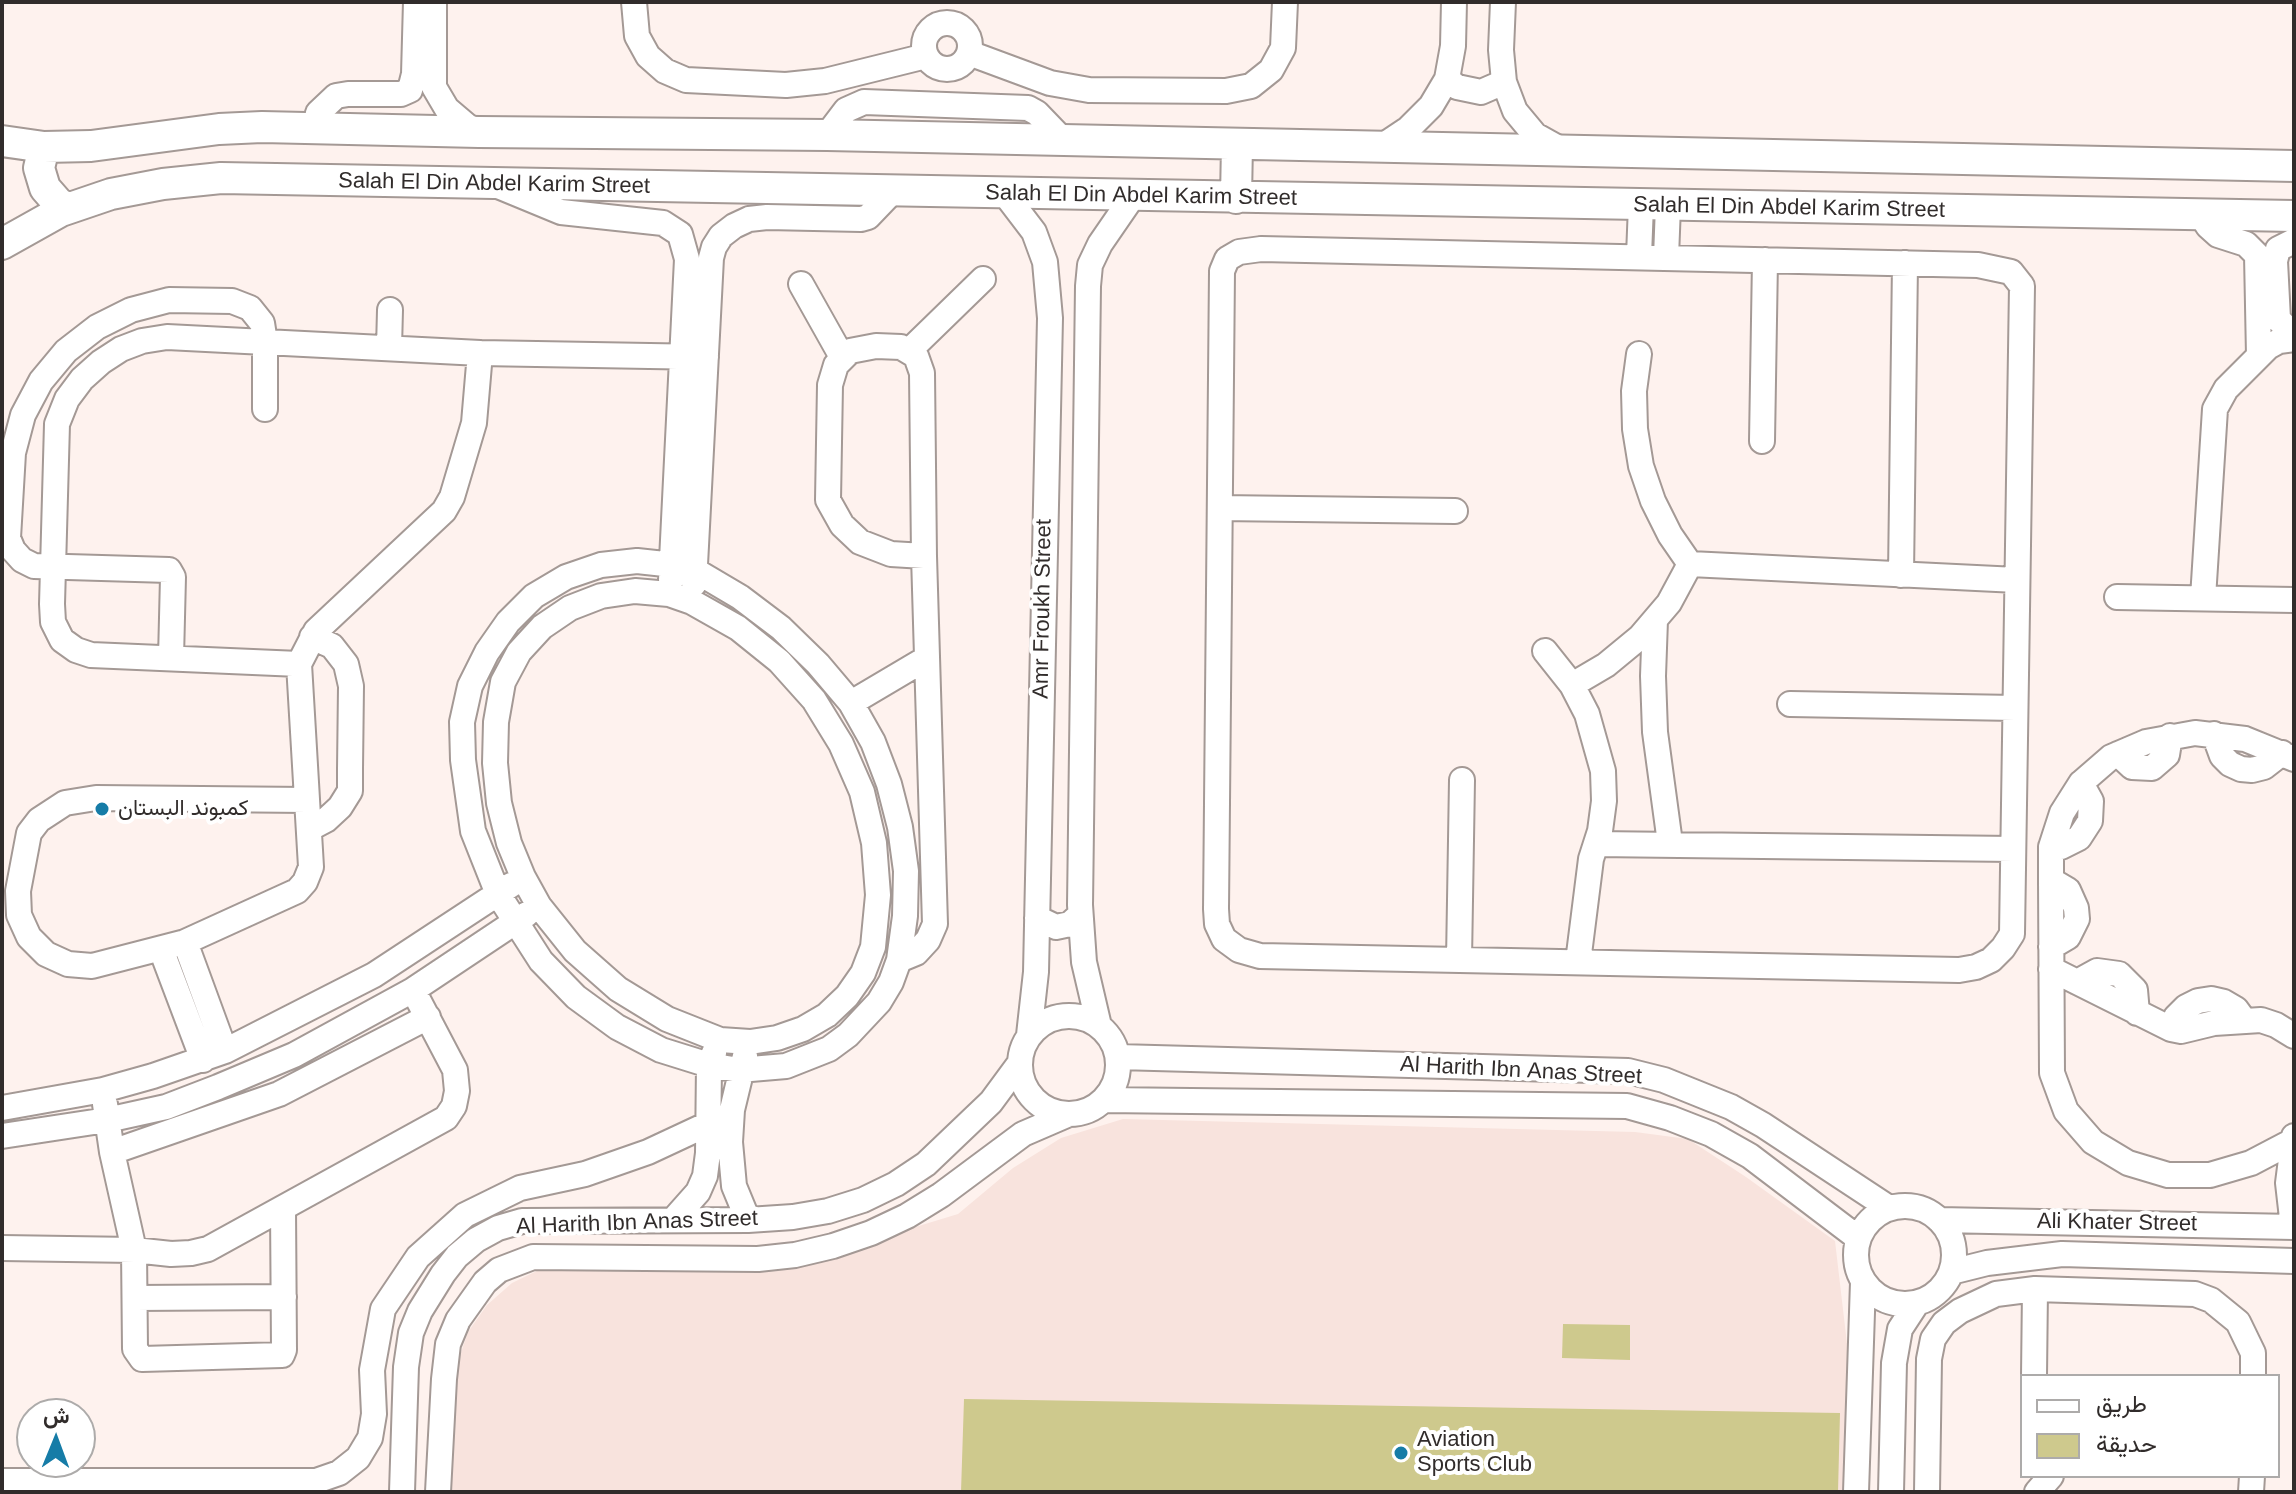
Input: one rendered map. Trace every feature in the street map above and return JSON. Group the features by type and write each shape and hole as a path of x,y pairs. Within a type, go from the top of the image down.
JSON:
{"main road":[{"path":"2,141 44,147 91,146 219,129 262,127 827,135 2294,166"},
{"path":"1236,198 1237,144"},
{"path":"44,147 39,168 45,188 51,197 69,208"},
{"path":"1797,208 1799,156"},
{"name":"Salah El Din Abdel Karim Street","path":"2,244 69,208 111,194 163,184 221,178 2294,216"}],"street":[{"path":"410,90 414,74 416,2"},
{"path":"434,2 432,75 435,90 457,118 479,132"},
{"path":"634,2 637,36 648,56 665,71 686,80 786,85 931,61 948,69 965,59 1050,83 1089,90 1226,91 1251,86 1271,70 1283,48 1285,2"},
{"path":"1381,147 1408,129 1431,106 1447,79 1453,46 1454,2"},
{"path":"1503,2 1501,50 1504,82 1515,111 1535,135 1562,150"},
{"path":"934,104 931,61 925,38 946,12 968,36 960,105"},
{"path":"1447,79 1469,91 1481,92 1504,82"},
{"path":"410,90 424,98 435,90"},
{"path":"315,129 318,113 336,96 401,94 410,90"},
{"path":"827,135 846,110 855,104 934,104 1028,108 1063,140"},
{"path":"495,185 561,212 663,223 680,234 687,259 694,357 685,568 692,602"},
{"path":"694,357 711,258 721,236 734,226 758,218 861,219 868,217 892,192"},
{"name":"Amr Froukh Street","path":"1005,194 1034,232 1045,262 1049,299 1036,972 1029,1035"},
{"name":"Amr Froukh Street","path":"1099,1026 1084,962 1080,915 1087,299 1090,265 1100,244 1133,196"},
{"path":"1639,256 1654,205"},
{"path":"1654,205 1666,257"},
{"path":"2201,215 2218,235 2275,250"},
{"path":"1261,249 1639,256 1978,265 2011,272 2022,286 2012,934 1997,954 1976,967 1943,970 1260,956 1239,950 1224,939 1217,924 1216,909 1222,271 1227,259 1239,252 1261,249"},
{"path":"2203,598 2215,409 2226,389 2259,356 2279,341 2294,338 2278,319 2275,250"},
{"path":"2259,356 2275,250"},
{"path":"1762,441 1765,260"},
{"path":"1901,575 1905,263"},
{"path":"910,350 983,279"},
{"path":"801,284 842,357"},
{"path":"1049,299 1087,299"},
{"path":"171,658 173,577 169,570 34,566 22,560 13,550 8,538 13,453 23,415 41,381 66,351 97,327 131,310 169,300 232,301 250,308 262,323 265,342 265,409"},
{"path":"389,348 390,310"},
{"path":"299,664 91,655 76,650 62,640 53,622 57,424 67,399 82,379 121,349 142,341 167,337 480,353 694,357"},
{"path":"899,960 916,953 928,940 935,924 922,373 916,356 901,347 876,346 850,351 842,357 830,385 828,500 842,525 860,542 891,554 924,556"},
{"path":"307,800 80,798 51,810 29,833 18,891 19,915 29,937 46,954 68,964 92,966 185,942 297,891 305,882 311,867 299,664 312,637 331,616 444,511 452,497 474,423 480,353"},
{"path":"1639,354 1634,404 1641,466 1653,501 1670,535 1690,564"},
{"path":"1220,508 1455,511"},
{"path":"637,561 685,568 740,597 781,628 818,664 851,703 889,784 900,827 906,871 905,916 899,960 891,982 865,1020 829,1049 786,1066 739,1070 709,1065 661,1050 617,1027 576,997 541,961 498,894 473,831 463,760 462,722 470,686 487,652 508,622 534,596 566,577 601,565 637,561"},
{"path":"1690,564 2017,580"},
{"path":"1572,685 1606,665 1640,637 1669,603 1690,564"},
{"path":"669,594 685,568"},
{"path":"635,591 669,594 692,602 738,628 779,661 814,700 841,744 862,792 874,843 878,895 873,947 863,973 847,996 827,1015 803,1029 777,1038 750,1042 720,1040 667,1019 618,989 575,951 539,906 509,843 499,803 495,763 496,722 503,682 519,652 542,627 570,608 601,596 635,591"},
{"path":"2117,597 2294,600"},
{"path":"1655,620 1655,732 1670,843"},
{"path":"309,829 326,820 340,807 350,791 351,686 346,664 332,646 312,637"},
{"path":"1545,651 1572,685 1587,714 1603,771 1604,801 1591,859 1578,962"},
{"path":"851,703 927,658"},
{"path":"1790,704 2015,708"},
{"path":"2288,756 2245,739 2214,734 2170,736 2111,757 2081,783 2062,813 2051,847 2052,1073 2066,1111 2093,1142 2128,1163 2168,1175 2210,1175 2251,1163 2293,1138"},
{"path":"1459,960 1462,780"},
{"path":"1596,844 2013,849"},
{"path":"2,1108 103,1090 214,1055 374,975 523,877"},
{"path":"2,1136 107,1120 166,1107 294,1055 413,990 539,906"},
{"path":"1037,918 1049,925 1063,926 1080,915"},
{"path":"185,942 214,1055"},
{"path":"161,949 214,1055"},
{"path":"2051,958 2077,982 2171,1029 2181,1031 2261,1020 2294,1036"},
{"path":"2,1248 134,1250 171,1254 208,1249 446,1118 454,1106 457,1091 455,1070 413,990"},
{"path":"1070,1016 1099,1026 1108,1035 1118,1057 1116,1080 1104,1100 1080,1114 1067,1115 1052,1112 1038,1104 1021,1079 1019,1064 1029,1035 1040,1024 1070,1016"},
{"path":"112,1152 279,1094 428,1017"},
{"path":"674,1219 698,1192 705,1176 709,1065 720,1040"},
{"path":"748,1220 734,1186 730,1142 739,1070 750,1042"},
{"name":"Al Harith Ibn Anas Street","path":"1118,1057 1628,1071 1664,1080 1731,1107 1889,1208"},
{"path":"1172,1058 1165,1080 1174,1101"},
{"name":"Al Harith Ibn Anas Street","path":"398,1488 411,1333 420,1311 457,1256 487,1234 522,1221 793,1217 828,1211 863,1200 896,1184 926,1164 991,1102 1019,1064"},
{"path":"103,1090 112,1152 134,1250 135,1349 142,1359 279,1356 284,1350 283,1208"},
{"name":"Al Harith Ibn Anas Street","path":"1104,1100 1627,1106 1711,1134 1750,1156 1858,1238"},
{"name":"Al Harith Ibn Anas Street","path":"438,1492 448,1344 458,1320 485,1282 499,1270 533,1257 758,1259 833,1246 907,1216 941,1195 1023,1134 1067,1115"},
{"path":"2,1481 316,1481 339,1473 358,1458 370,1438 374,1414 372,1370 383,1309 418,1257 465,1215 520,1188 597,1169 648,1152 708,1124"},
{"path":"2293,1138 2288,1183 2293,1227"},
{"path":"1821,1209 1832,1210 1842,1204 1848,1193 1847,1180"},
{"path":"1856,1492 1863,1282 1856,1261 1858,1238 1865,1225 1876,1215 1889,1208 1907,1206 1925,1210 1939,1220 1953,1244 1954,1258 1951,1272 1937,1291 1917,1303 1900,1329 1894,1363 1891,1492"},
{"name":"Ali Khater Street","path":"1939,1220 2293,1227"},
{"name":"Ali Khater Street","path":"1951,1272 2012,1259 2062,1254 2294,1261"},
{"path":"457,1256 485,1282"},
{"path":"1863,1282 1878,1296 1896,1303 1917,1303"},
{"path":"2034,1374 2035,1289"},
{"path":"1927,1492 1929,1359 1933,1339 1944,1323 1977,1301 2015,1290 2035,1289 2195,1294 2211,1300 2232,1316 2247,1337 2253,1353 2253,1374"},
{"path":"135,1298 284,1297"},
{"path":"2034,1492 2049,1478"}],"shaded area":[{"path":"1123,1119 1635,1132 1688,1139 1835,1241 1853,1395 1850,1492 451,1492 457,1364 468,1332 487,1305 512,1283 543,1268 771,1271 958,1214 1013,1168 1061,1138"}],"green space":[{"path":"1563,1324 1630,1325 1630,1360 1562,1358"},
{"name":"Aviation Sports Club","path":"964,1399 1840,1413 1838,1492 961,1492"}],"place":[{"name":"كمبوند البستان","path":"102,809"},
{"name":"Aviation Sports Club","path":"1401,1453"}]}
